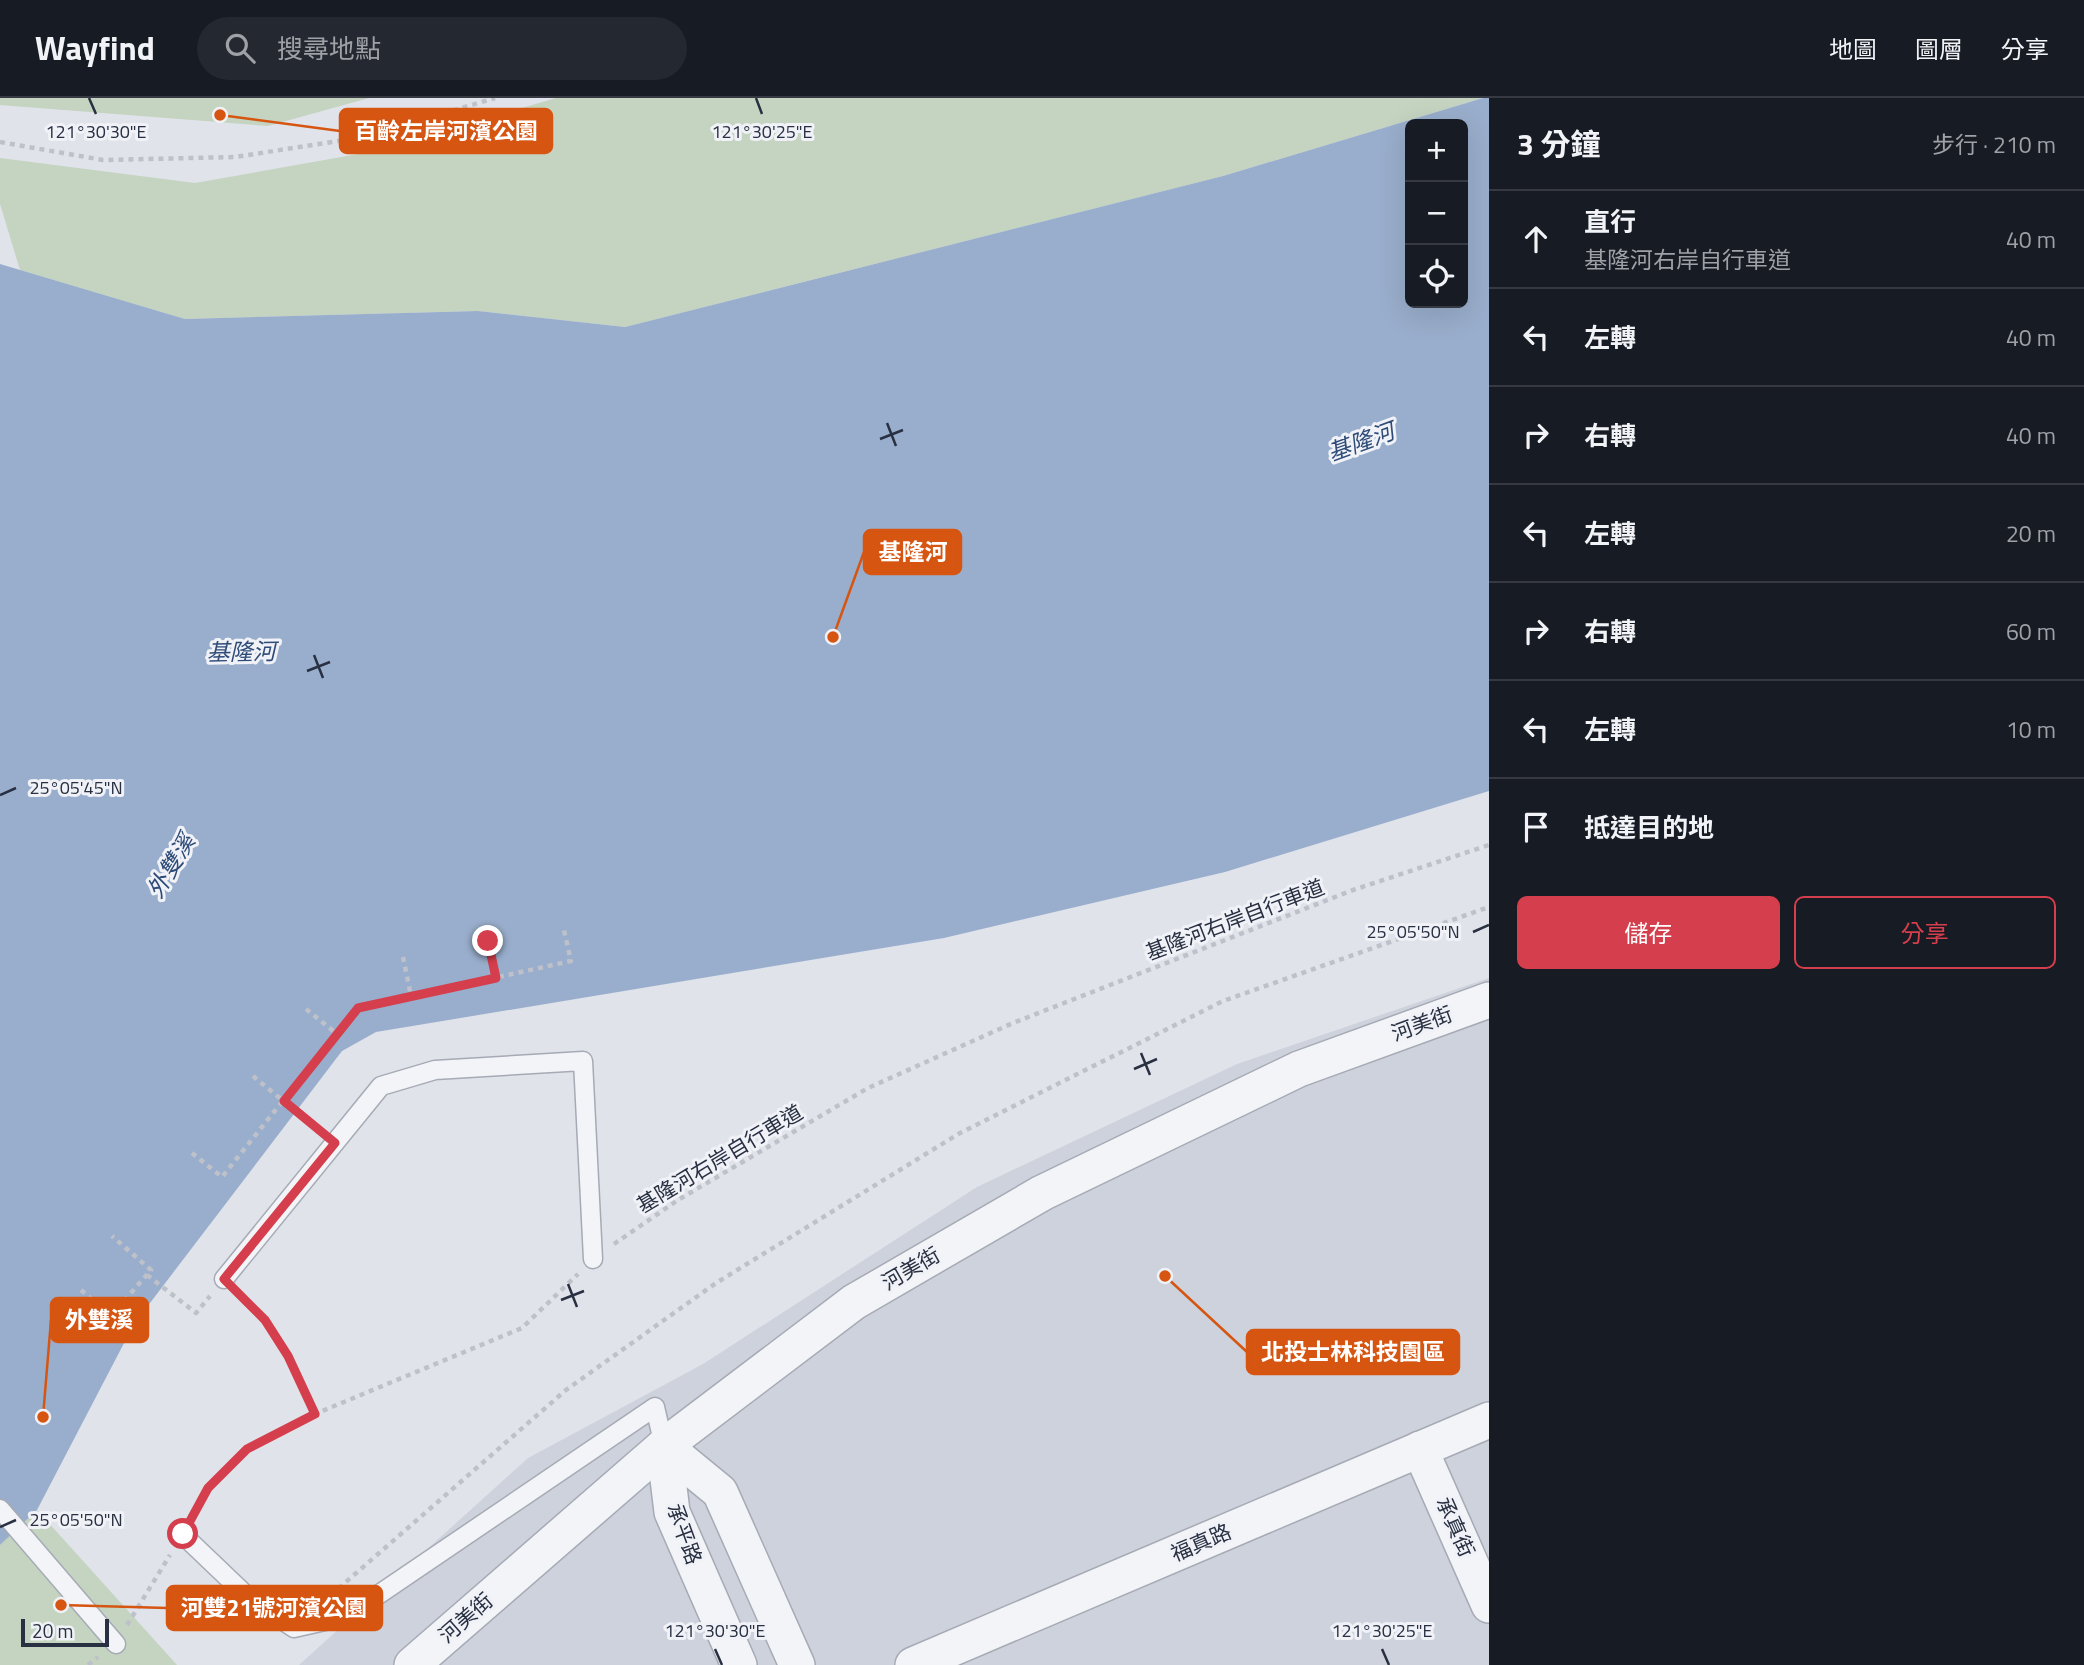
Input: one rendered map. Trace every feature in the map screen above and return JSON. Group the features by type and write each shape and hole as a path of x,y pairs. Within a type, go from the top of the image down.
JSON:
{"street":[{"name":"河美街","path":"412,1665 664,1446 854,1302 1042,1193 1298,1069 1489,1000"},
{"name":"福真路","path":"913,1665 1489,1420"},
{"name":"承平路","path":"664,1446 672,1511 739,1665"},
{"name":"承平路","path":"664,1446 720,1492 797,1665"},
{"name":"承真街","path":"1420,1449 1489,1605"}],"lane":[{"path":"224,1279 381,1086 435,1070 583,1061 593,1259"},
{"path":"183,1534 249,1598 294,1628 347,1616 655,1407 664,1446"},
{"path":"0,1509 116,1644"}],"path":[{"path":"0,142 103,160 235,157 364,137 495,98"},
{"name":"基隆河右岸自行車道","path":"88,1665 116,1644 208,1488 247,1449 315,1414 522,1328 593,1259 678,1200 868,1088 1013,1023 1353,890 1489,845"},
{"path":"330,1596 566,1390 716,1283 960,1132 1223,1001 1489,907"},
{"path":"192,1153 222,1177 358,1008 571,961 564,926"},
{"path":"488,941 496,978"},
{"path":"403,957 411,996"},
{"path":"306,1009 337,1034"},
{"path":"253,1076 335,1143"},
{"path":"80,1290 111,1316 148,1275 151,1270 112,1237"},
{"path":"148,1275 196,1313 224,1279 265,1320 288,1356 315,1414"}],"shaded area":[{"path":"1489,978 1489,1665 299,1665 528,1458 703,1364 977,1187 1237,1064"}],"green space":[{"path":"0,98 369,98 268,126 0,105"},
{"path":"556,98 1483,98 1405,119 1405,121 1223,176 625,327 478,311 185,319 20,270 0,204 0,158 195,183 375,151"},
{"path":"37,1510 177,1665 0,1665 0,1545"}],"water":[{"path":"1489,98 1489,791 1225,872 944,938 376,1032 342,1051 134,1324 37,1510 0,1545 0,264 185,319 478,311 625,327 1223,176 1405,121 1405,308 1468,308 1468,119 1413,119"}],"place":[{"name":"百齡左岸河濱公園","path":"220,115"},
{"name":"基隆河","path":"833,637"},
{"name":"北投士林科技園區","path":"1165,1276"},
{"name":"外雙溪","path":"43,1417"},
{"name":"河雙21號河濱公園","path":"61,1605"}],"route":[{"path":"183,1534 208,1488 247,1449 315,1414 288,1356 265,1320 224,1279 335,1143 284,1101 358,1008 496,978 488,941"}]}
